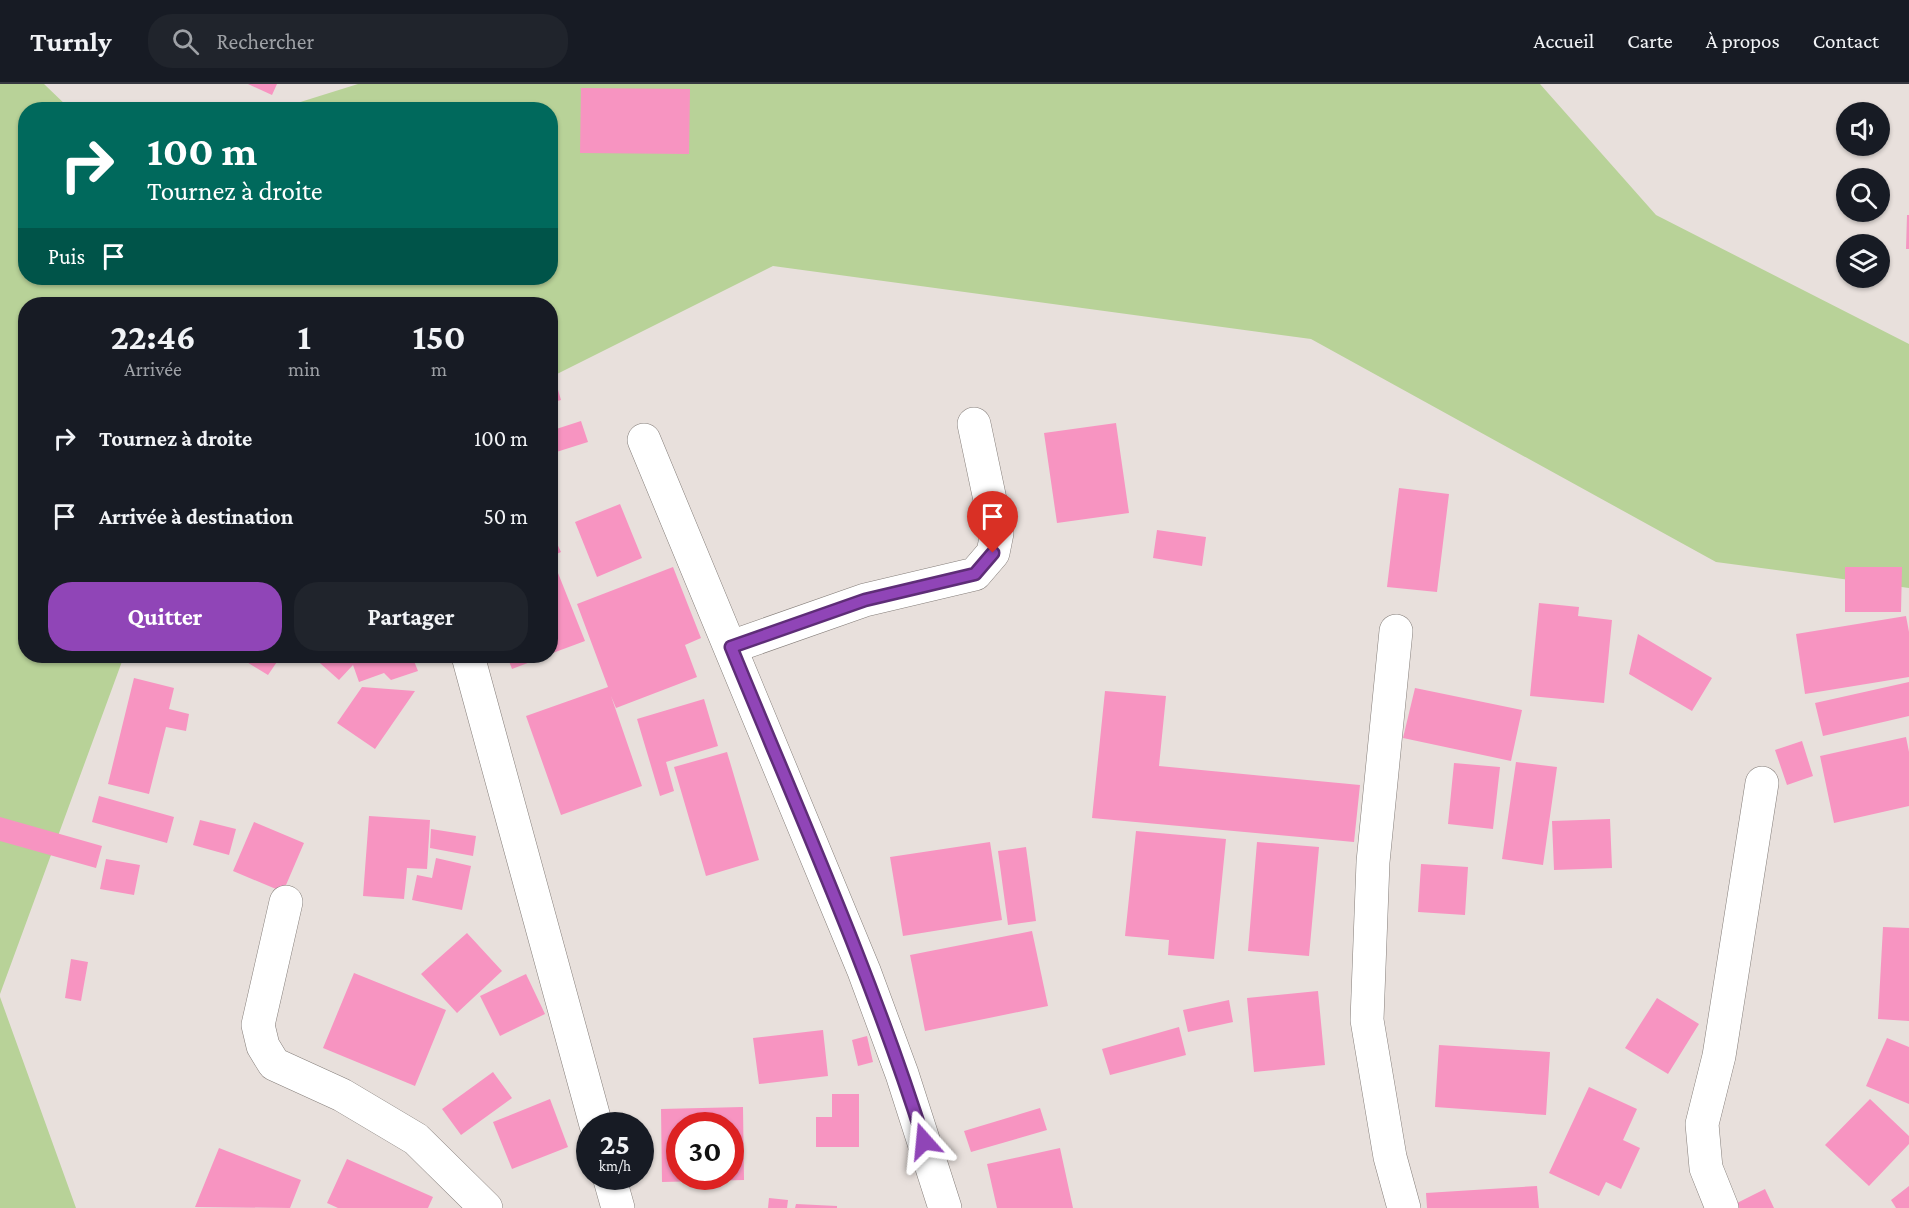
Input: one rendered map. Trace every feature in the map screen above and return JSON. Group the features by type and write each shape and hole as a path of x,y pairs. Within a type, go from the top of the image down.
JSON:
{"street":[{"path":"731,647 865,600 975,574 993,553 997,533 974,424"},
{"path":"644,440 864,971 902,1074 945,1208"},
{"path":"1396,631 1373,862 1367,1020 1390,1157 1404,1208"},
{"path":"470,663 592,1112"},
{"path":"1722,1208 1706,1168 1702,1124 1719,1056 1762,783"},
{"path":"286,902 258,1025 264,1046 274,1064 342,1095 416,1139 486,1208"},
{"path":"613,1190 618,1208"}],"green space":[{"path":"0,84 44,84 63,102 18,102 18,285 558,285 558,102 300,102 358,84 1540,84 1656,215 1909,344 1909,588 1716,562 1311,339 773,266 558,374 558,297 18,297 18,663 121,663 0,994"},
{"path":"0,997 76,1208 0,1208"}],"building":[{"path":"248,84 277,84 272,95"},
{"path":"581,88 690,89 689,154 580,153"},
{"path":"1907,215 1909,215 1909,249 1906,249"},
{"path":"581,421 588,442 558,451 558,428"},
{"path":"1116,423 1129,513 1057,523 1044,433"},
{"path":"1399,488 1449,494 1437,592 1387,587"},
{"path":"620,504 642,558 597,577 575,522"},
{"path":"1157,530 1206,537 1202,566 1153,558"},
{"path":"673,567 701,638 685,645 697,677 616,708 611,696 642,786 561,815 526,716 608,687 577,604"},
{"path":"1845,567 1902,567 1901,612 1845,612"},
{"path":"558,573 585,641 558,651"},
{"path":"1539,603 1579,607 1578,616 1612,620 1604,703 1530,696"},
{"path":"1906,616 1909,632 1909,677 1805,694 1796,634"},
{"path":"1638,634 1712,678 1692,711 1629,674"},
{"path":"248,663 276,663 268,675"},
{"path":"320,663 415,663 418,671 391,680 384,673 359,682 353,665 339,680"},
{"path":"510,663 528,663 512,669"},
{"path":"134,678 174,688 169,709 189,714 186,731 166,727 149,794 108,784"},
{"path":"1909,682 1909,716 1823,736 1815,703"},
{"path":"362,687 415,691 375,749 337,723"},
{"path":"1415,688 1522,710 1511,761 1403,738"},
{"path":"1105,691 1166,696 1159,766 1360,785 1354,842 1092,818"},
{"path":"704,699 718,746 666,762 674,791 660,796 637,719"},
{"path":"1906,737 1909,752 1909,806 1834,823 1820,756"},
{"path":"1802,741 1813,776 1787,785 1775,750"},
{"path":"727,752 759,860 706,876 674,767"},
{"path":"1516,762 1557,767 1543,865 1502,859"},
{"path":"1454,763 1500,767 1493,829 1448,824"},
{"path":"99,796 174,817 167,843 92,822"},
{"path":"369,816 430,820 427,869 407,868 404,899 363,896"},
{"path":"0,817 102,846 96,868 0,841"},
{"path":"1610,819 1612,868 1554,870 1552,821"},
{"path":"200,820 236,829 229,855 193,845"},
{"path":"254,822 304,843 283,892 233,871"},
{"path":"431,829 476,836 473,856 430,848"},
{"path":"1136,831 1226,839 1214,959 1168,955 1169,940 1125,936"},
{"path":"990,842 1002,920 903,936 890,857"},
{"path":"1257,842 1319,847 1309,956 1248,951"},
{"path":"1026,847 1036,921 1008,925 998,851"},
{"path":"436,858 471,866 462,910 412,900 417,875 432,878"},
{"path":"106,859 140,865 134,895 100,889"},
{"path":"1421,864 1468,867 1465,915 1418,912"},
{"path":"1883,927 1909,928 1909,1021 1878,1019"},
{"path":"1032,931 1048,1006 925,1031 910,955"},
{"path":"467,933 502,971 457,1013 421,974"},
{"path":"71,959 88,962 81,1001 65,998"},
{"path":"354,973 446,1010 415,1086 323,1048"},
{"path":"526,974 545,1014 500,1036 480,996"},
{"path":"1318,991 1325,1065 1254,1072 1247,998"},
{"path":"1657,998 1699,1024 1668,1074 1625,1048"},
{"path":"1229,1000 1233,1022 1188,1032 1183,1010"},
{"path":"1179,1027 1186,1055 1110,1075 1102,1049"},
{"path":"823,1030 828,1076 759,1084 753,1038"},
{"path":"867,1036 873,1062 858,1066 852,1040"},
{"path":"1887,1038 1909,1047 1909,1104 1866,1086"},
{"path":"1439,1045 1550,1052 1546,1115 1435,1107"},
{"path":"493,1072 512,1098 461,1135 442,1109"},
{"path":"1589,1087 1637,1109 1623,1140 1640,1148 1621,1189 1606,1182 1599,1196 1549,1173"},
{"path":"832,1094 859,1094 859,1147 816,1147 816,1117 832,1117"},
{"path":"550,1099 568,1147 512,1169 493,1122"},
{"path":"1870,1099 1909,1136 1909,1144 1869,1186 1825,1145"},
{"path":"743,1107 743,1112 666,1112 666,1182 662,1182 661,1109"},
{"path":"1040,1108 1047,1130 971,1152 964,1131"},
{"path":"219,1148 301,1180 290,1208 195,1207"},
{"path":"1060,1148 1073,1208 997,1208 987,1164"},
{"path":"347,1159 433,1197 428,1208 338,1208 327,1203"},
{"path":"1537,1186 1539,1208 1427,1208 1426,1193"},
{"path":"1909,1186 1909,1208 1896,1208 1891,1200"},
{"path":"1765,1189 1774,1208 1735,1208 1733,1205"},
{"path":"769,1198 788,1200 787,1208 768,1208"},
{"path":"796,1204 837,1206 837,1208 795,1208"}],"route":[{"path":"924,1141 864,971 731,647 865,600 975,574 993,553"}]}
